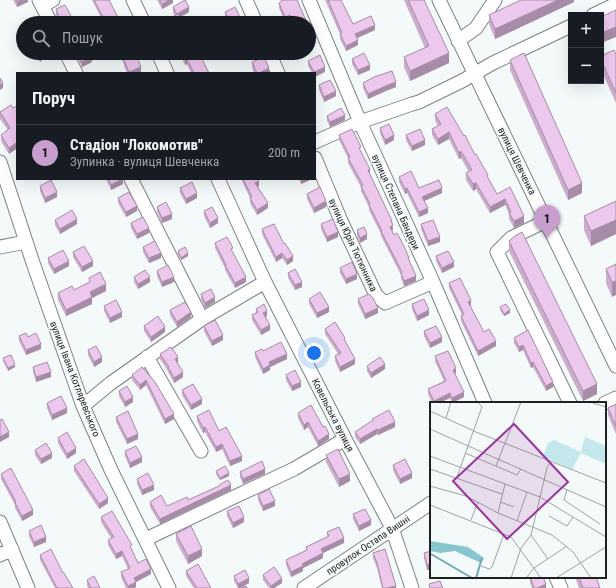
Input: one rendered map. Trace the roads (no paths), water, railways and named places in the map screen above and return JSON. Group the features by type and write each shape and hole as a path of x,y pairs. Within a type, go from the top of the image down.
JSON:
{"street":[{"path":"133,0 141,16"},
{"path":"246,0 253,16"},
{"name":"вулиця Степана Бандери","path":"309,0 316,16"},
{"name":"вулиця Шевченка","path":"439,0 616,366"},
{"path":"458,41 476,28 495,0"},
{"path":"45,2 49,16"},
{"path":"599,12 616,4"},
{"name":"вулиця Степана Бандери","path":"316,17 360,122 433,282 485,402"},
{"path":"316,142 360,122 419,102 462,81 493,63 568,27"},
{"path":"70,60 76,72"},
{"path":"161,60 167,72"},
{"path":"272,60 278,72"},
{"name":"вулиця Юрія Тютюнника","path":"316,160 341,221 376,295 385,303 433,282"},
{"name":"вулиця Івана Котляревського","path":"0,162 26,242 84,406 111,470 169,588"},
{"path":"132,180 202,319"},
{"name":"Ковельська вулиця","path":"218,180 265,282 392,528 412,588"},
{"path":"546,221 511,238 497,252 570,402"},
{"path":"0,246 26,242"},
{"path":"84,406 111,383 202,319 265,282"},
{"path":"147,357 201,451"},
{"path":"606,403 616,398"},
{"path":"146,539 294,469 345,439"},
{"name":"провулок Остапа Вишні","path":"304,588 430,504"},
{"path":"0,522 28,588"},
{"path":"0,555 12,550"},
{"path":"556,578 561,588"}],"place":[{"name":"Стадіон \"Локомотив\"","path":"547,238"}]}
